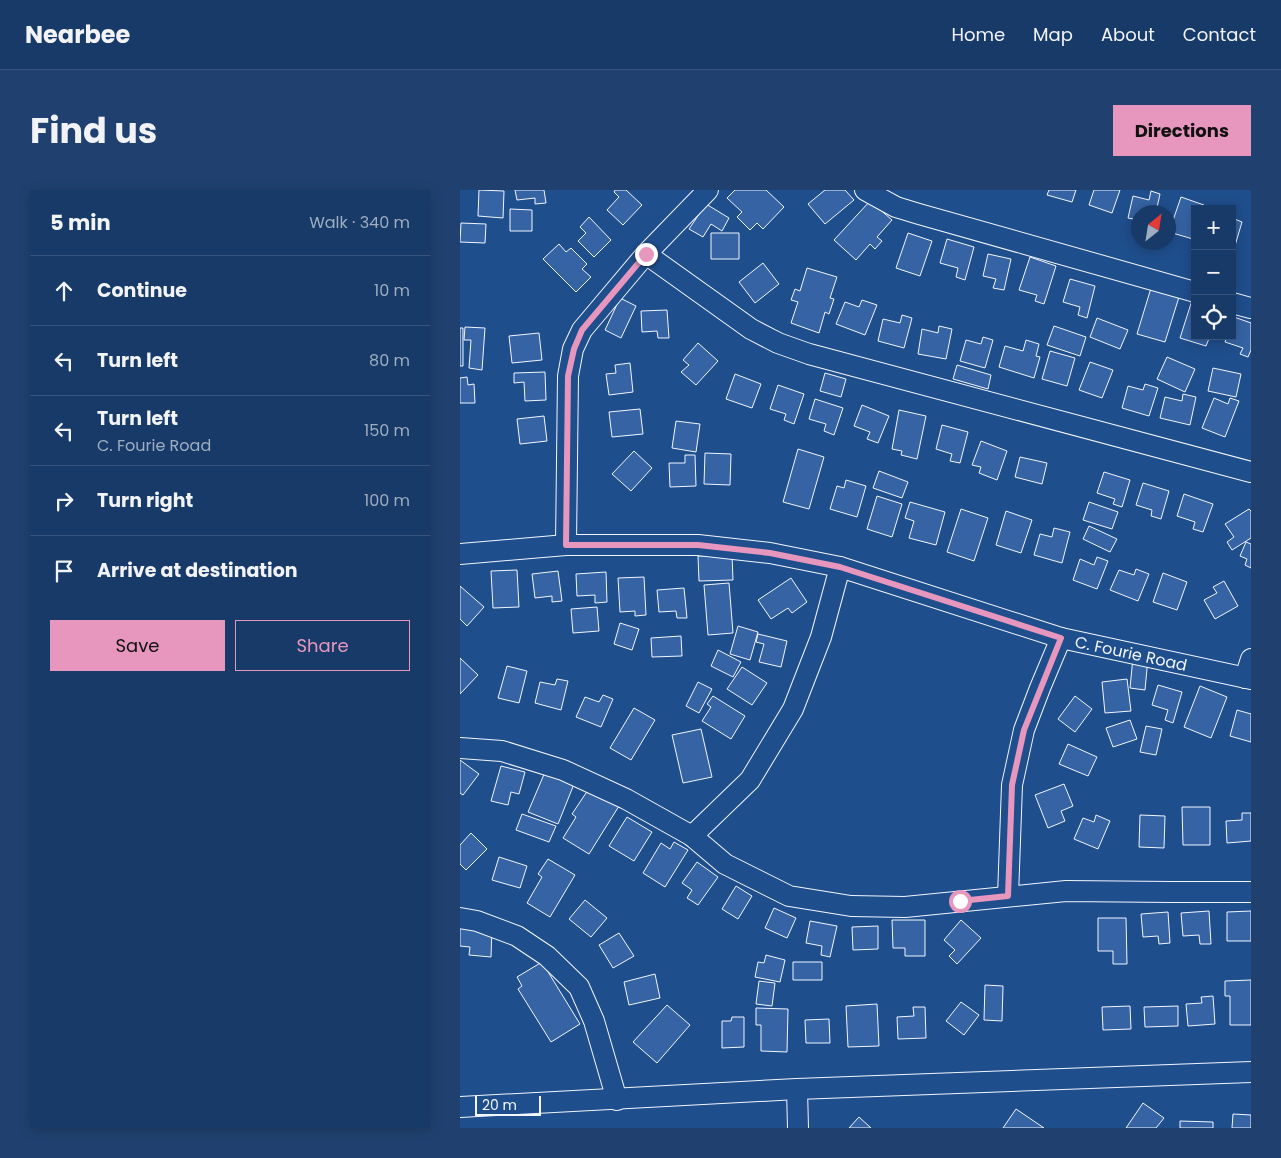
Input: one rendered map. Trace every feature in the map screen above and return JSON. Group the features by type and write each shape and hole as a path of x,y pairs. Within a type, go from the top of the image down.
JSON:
{"street":[{"path":"566,545 568,376 574,349 582,330 646,254 708,190"},
{"path":"866,190 896,207 1191,291"},
{"path":"646,254 751,329 786,346 809,354 1251,472"},
{"path":"1236,304 1251,308"},
{"name":"C. Fourie Road","path":"460,554 566,545 698,545 770,553 840,567 1061,638 1249,672"},
{"path":"692,836 750,780 793,709 821,637 840,567"},
{"path":"1008,896 1012,785 1024,730 1061,638"},
{"path":"460,748 502,751 563,770 626,799 692,836 725,864 789,896 851,906 905,907 1066,890 1251,892"},
{"path":"460,918 477,921 517,936 547,956 579,987 594,1021 617,1100"},
{"path":"460,1108 797,1089 1251,1072"},
{"path":"797,1089 798,1128"}],"building":[{"path":"479,190 504,191 503,218 478,216"},
{"path":"515,190 544,190 546,203 535,204 535,198 517,200"},
{"path":"615,190 626,190 642,205 623,225 607,210 619,197 614,192"},
{"path":"735,190 766,190 784,207 763,229 757,223 750,230 737,217 742,212 727,198"},
{"path":"825,190 845,190 854,200 825,224 808,204"},
{"path":"1049,190 1076,190 1072,202 1047,195"},
{"path":"1094,190 1120,190 1112,213 1089,205"},
{"path":"1151,191 1160,194 1158,205 1131,205 1131,219 1128,218 1133,196 1149,200"},
{"path":"1181,197 1204,205 1191,205 1191,238 1176,234 1176,212"},
{"path":"870,201 892,220 877,237 882,241 875,249 870,244 856,260 834,240"},
{"path":"706,204 729,218 722,231 711,224 703,237 689,229"},
{"path":"510,209 532,210 532,231 510,231"},
{"path":"589,217 611,240 594,257 578,241 586,233 580,227"},
{"path":"1236,220 1242,222 1236,242"},
{"path":"461,223 486,224 485,243 460,242"},
{"path":"711,233 739,233 739,259 711,259"},
{"path":"908,233 932,241 920,276 896,268"},
{"path":"947,239 974,247 965,280 956,277 958,268 940,263"},
{"path":"559,244 566,252 571,248 587,264 582,269 591,277 576,292 543,259"},
{"path":"988,254 1011,259 1004,290 993,288 996,279 983,276"},
{"path":"1030,257 1056,266 1044,304 1035,301 1037,295 1019,290"},
{"path":"763,263 779,284 755,303 739,282"},
{"path":"807,268 837,277 830,298 834,299 829,314 825,312 819,333 791,323 798,302 791,300 795,289 800,291"},
{"path":"1070,279 1095,286 1087,318 1078,315 1080,307 1063,302"},
{"path":"1151,288 1179,297 1165,342 1137,334"},
{"path":"620,298 636,306 621,338 605,330"},
{"path":"862,300 877,305 865,335 836,324 845,302 859,307"},
{"path":"1191,303 1191,340 1208,340 1206,346 1180,338"},
{"path":"667,310 669,338 658,338 657,331 642,332 641,311"},
{"path":"902,315 912,318 904,348 878,341 883,319 900,323"},
{"path":"1097,318 1128,330 1120,349 1090,337"},
{"path":"1236,318 1251,323 1251,350 1248,357 1240,354 1243,348 1225,342 1226,340 1236,340"},
{"path":"939,326 952,329 946,359 918,354 922,329 938,333"},
{"path":"1054,326 1086,337 1080,356 1047,345"},
{"path":"465,327 485,328 482,370 469,368 471,340 464,340"},
{"path":"460,328 463,328 463,366 460,366"},
{"path":"539,333 542,360 512,363 509,336"},
{"path":"983,337 993,340 985,368 960,361 966,340 981,344"},
{"path":"1026,340 1039,344 1036,356 1040,357 1034,378 999,367 1005,346 1023,351"},
{"path":"698,343 718,361 696,385 681,372 689,365 683,360"},
{"path":"1050,351 1075,358 1067,386 1042,379"},
{"path":"1167,357 1195,369 1185,392 1157,379"},
{"path":"1090,362 1113,370 1102,398 1079,390"},
{"path":"630,363 633,392 609,395 606,374 616,373 615,365"},
{"path":"957,365 991,375 988,389 953,379"},
{"path":"1213,368 1241,374 1236,397 1208,391"},
{"path":"545,372 546,400 525,401 524,382 514,383 514,373"},
{"path":"825,373 846,379 841,397 820,391"},
{"path":"735,374 761,384 752,408 726,399"},
{"path":"467,377 468,385 474,384 475,403 460,403 460,378"},
{"path":"1145,384 1158,388 1149,416 1122,408 1128,386 1143,390"},
{"path":"778,385 804,394 794,424 784,420 786,414 770,409"},
{"path":"1183,394 1196,397 1190,425 1160,418 1165,397 1182,401"},
{"path":"1214,398 1228,404 1230,398 1239,401 1225,437 1202,428"},
{"path":"815,399 843,408 834,435 824,431 826,424 809,419"},
{"path":"862,405 889,416 878,443 867,439 870,432 854,426"},
{"path":"640,409 643,434 612,437 609,412"},
{"path":"899,410 926,416 917,459 901,455 902,451 892,449"},
{"path":"544,416 547,441 520,444 517,419"},
{"path":"676,421 700,424 696,452 672,448"},
{"path":"942,425 968,432 960,463 950,461 952,454 936,449"},
{"path":"981,441 1007,451 997,480 979,473 981,467 972,465"},
{"path":"798,449 824,457 809,509 783,502"},
{"path":"634,451 652,468 631,491 612,474"},
{"path":"705,453 731,454 730,485 704,484"},
{"path":"685,455 695,455 696,486 670,487 669,463 685,463"},
{"path":"1020,457 1047,463 1042,484 1015,477"},
{"path":"879,471 908,482 902,498 873,488"},
{"path":"1104,472 1130,480 1122,507 1113,504 1115,499 1097,493"},
{"path":"846,480 866,486 857,517 830,509 837,486 844,488"},
{"path":"1143,483 1169,491 1161,519 1151,516 1152,510 1136,505"},
{"path":"1184,494 1213,504 1203,532 1193,529 1195,522 1177,516"},
{"path":"877,496 902,504 892,537 867,529"},
{"path":"910,502 945,512 936,545 909,538 914,521 905,518"},
{"path":"1089,502 1118,512 1112,529 1083,520"},
{"path":"961,509 988,518 974,561 947,552"},
{"path":"1249,509 1251,511 1251,538 1232,550 1227,542 1234,537 1225,524"},
{"path":"1006,511 1032,520 1021,553 996,545"},
{"path":"1089,526 1117,539 1110,552 1083,539"},
{"path":"1054,528 1070,532 1062,563 1034,555 1040,534 1052,537"},
{"path":"1246,542 1251,544 1251,568 1245,565 1247,559 1240,556"},
{"path":"732,555 733,580 699,581 698,556"},
{"path":"1097,557 1108,561 1097,589 1073,580 1080,559 1094,565"},
{"path":"1136,569 1149,574 1138,601 1110,590 1119,570 1134,575"},
{"path":"517,570 519,607 493,608 491,571"},
{"path":"558,571 562,601 552,602 552,596 535,598 532,574"},
{"path":"606,572 607,602 595,603 595,595 577,596 576,574"},
{"path":"1163,573 1187,582 1177,610 1153,602"},
{"path":"644,577 646,615 635,616 635,611 620,612 618,578"},
{"path":"791,578 807,602 792,613 788,608 771,619 758,600"},
{"path":"1224,581 1238,606 1215,619 1204,600 1217,593 1213,587"},
{"path":"729,583 733,633 708,635 704,585"},
{"path":"460,586 484,607 467,626 460,619"},
{"path":"684,588 687,618 677,618 676,611 659,612 657,590"},
{"path":"597,607 599,631 573,633 571,609"},
{"path":"620,623 639,629 632,650 614,644"},
{"path":"738,626 758,632 750,660 730,654"},
{"path":"758,634 787,641 781,667 759,662 764,644 756,642"},
{"path":"681,636 682,656 652,657 651,638"},
{"path":"718,650 741,662 733,677 711,666"},
{"path":"1133,657 1148,658 1145,690 1130,688"},
{"path":"460,658 478,675 460,694"},
{"path":"507,666 527,671 519,703 498,698"},
{"path":"742,667 767,683 752,705 727,689"},
{"path":"557,679 568,681 561,710 535,703 540,682 555,685"},
{"path":"1127,679 1131,711 1105,713 1102,682"},
{"path":"698,682 712,689 699,713 686,706"},
{"path":"1158,685 1182,692 1173,723 1165,720 1168,710 1152,705"},
{"path":"1200,686 1227,697 1211,738 1184,727"},
{"path":"603,695 613,699 601,727 576,717 585,697 599,702"},
{"path":"713,696 745,716 731,739 702,721 711,707 707,704"},
{"path":"1075,696 1092,709 1075,732 1058,719"},
{"path":"634,708 655,720 631,760 610,748"},
{"path":"1237,710 1251,714 1251,742 1230,736"},
{"path":"1130,720 1137,739 1113,747 1106,728"},
{"path":"1146,726 1162,729 1156,755 1140,752"},
{"path":"701,729 712,777 683,783 672,735"},
{"path":"1068,744 1097,757 1088,776 1059,764"},
{"path":"460,760 479,774 463,795 460,793"},
{"path":"501,766 525,772 519,794 511,792 508,805 491,801"},
{"path":"545,772 574,784 558,824 528,812"},
{"path":"1064,784 1073,806 1061,811 1065,821 1048,828 1035,795"},
{"path":"590,787 619,806 589,854 563,838 576,817 572,814"},
{"path":"1182,807 1210,807 1210,845 1183,845"},
{"path":"1242,813 1251,813 1251,841 1227,843 1226,821 1242,820"},
{"path":"522,814 556,826 549,842 516,830"},
{"path":"1096,815 1110,821 1098,849 1074,839 1083,818 1094,822"},
{"path":"1140,815 1165,816 1164,848 1139,847"},
{"path":"627,817 652,832 634,861 609,846"},
{"path":"471,833 487,849 466,870 460,864 460,845"},
{"path":"674,842 688,850 665,887 643,873 661,843 670,849"},
{"path":"499,857 527,866 520,888 492,880"},
{"path":"548,859 575,875 550,917 527,903 542,877 538,874"},
{"path":"697,862 718,877 698,905 687,898 692,890 682,883"},
{"path":"736,886 752,896 738,919 722,909"},
{"path":"585,900 607,918 591,937 569,919"},
{"path":"774,908 796,918 787,938 765,928"},
{"path":"1209,911 1211,944 1200,944 1199,935 1183,936 1181,913"},
{"path":"1251,911 1251,941 1227,941 1227,912"},
{"path":"1168,912 1170,943 1159,944 1158,936 1143,937 1141,914"},
{"path":"1098,918 1126,918 1127,964 1113,964 1113,951 1098,951"},
{"path":"892,920 925,920 925,956 905,956 905,948 893,948"},
{"path":"961,920 981,938 957,964 949,956 955,950 944,940"},
{"path":"810,921 837,926 830,957 821,955 822,946 806,943"},
{"path":"460,924 492,926 491,957 469,955 470,947 460,946"},
{"path":"878,926 878,949 853,950 852,927"},
{"path":"619,933 634,956 613,968 599,945"},
{"path":"766,955 785,960 780,982 755,977 758,962 764,963"},
{"path":"542,962 580,1024 551,1042 518,989 522,986 517,977"},
{"path":"793,962 822,962 822,980 793,980"},
{"path":"655,974 660,998 629,1005 624,982"},
{"path":"1251,980 1251,1025 1230,1025 1230,996 1225,996 1225,981"},
{"path":"759,981 775,983 772,1006 756,1004"},
{"path":"985,985 1003,986 1002,1021 984,1020"},
{"path":"1213,996 1215,1024 1188,1026 1186,1004 1202,1003 1201,997"},
{"path":"961,1002 979,1015 964,1035 946,1021"},
{"path":"877,1004 879,1046 848,1047 846,1006"},
{"path":"667,1005 690,1025 657,1063 633,1042"},
{"path":"1130,1006 1131,1029 1103,1030 1102,1007"},
{"path":"1178,1006 1178,1026 1145,1027 1144,1007"},
{"path":"913,1007 925,1007 926,1038 898,1039 897,1017 914,1016"},
{"path":"756,1008 788,1009 787,1052 761,1051 761,1025 756,1025"},
{"path":"732,1017 744,1017 744,1047 722,1048 722,1021 731,1021"},
{"path":"829,1019 830,1043 806,1043 805,1020"},
{"path":"1143,1103 1164,1118 1156,1128 1126,1128"},
{"path":"1016,1109 1044,1128 1003,1128"},
{"path":"1233,1114 1251,1115 1251,1128 1232,1128"},
{"path":"859,1117 871,1128 849,1128"},
{"path":"1180,1121 1213,1122 1213,1128 1180,1128"}],"route":[{"path":"646,254 582,330 574,349 568,376 566,545 698,545 770,553 840,567 1061,638 1024,730 1012,785 1008,896 960,901"}]}
